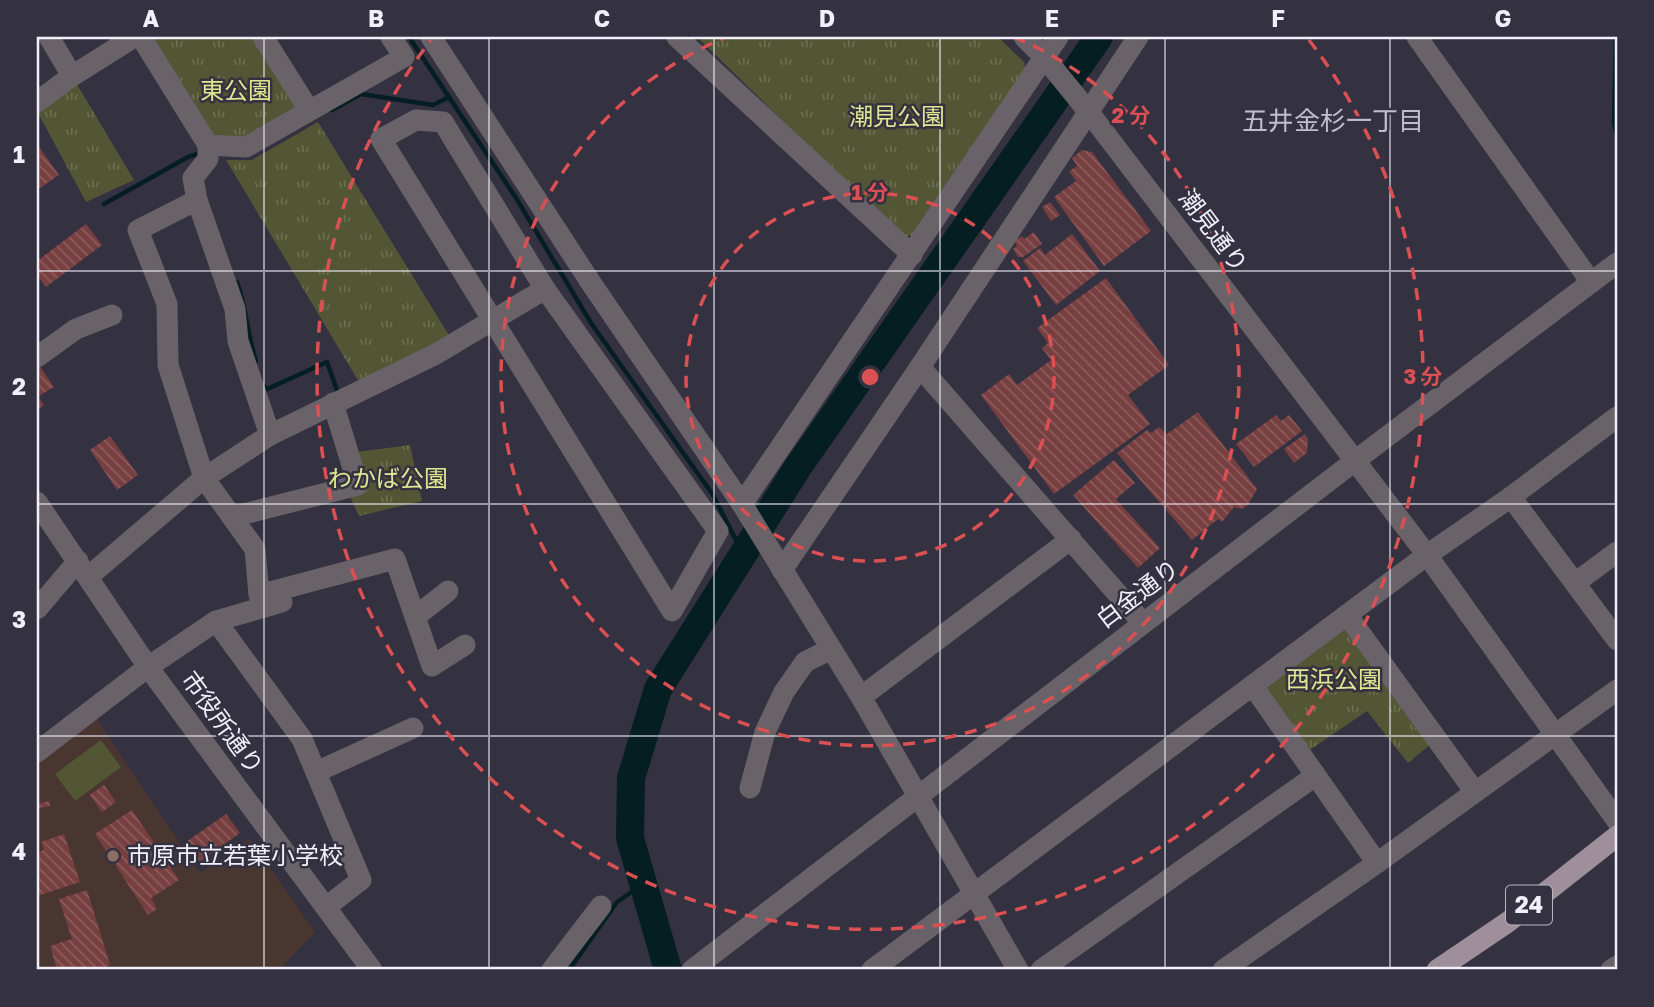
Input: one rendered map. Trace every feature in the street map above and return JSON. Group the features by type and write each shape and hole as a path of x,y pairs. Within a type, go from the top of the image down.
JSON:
{"main road":[{"name":"24","path":"1437,970 1508,922 1617,836"}],"street":[{"path":"49,37 72,76"},
{"path":"37,102 72,76 134,37"},
{"path":"141,37 208,145 208,159 193,178 197,200 235,309 238,341 270,435"},
{"path":"263,37 309,110"},
{"path":"208,145 246,147 404,57 391,37"},
{"path":"677,37 912,255"},
{"name":"潮見通り","path":"1024,37 1088,111 1356,460 1617,821"},
{"path":"742,504 1058,37"},
{"path":"782,570 1138,37"},
{"path":"1416,37 1433,46 1591,282"},
{"path":"439,40 642,357 742,504 861,698 1018,970"},
{"path":"416,120 443,122 545,289 718,531 672,611 492,320 381,139 416,120"},
{"path":"197,200 138,230 167,304 168,365 204,478 255,550 258,595 395,559 432,666 465,645"},
{"name":"白金通り","path":"692,970 1617,263"},
{"path":"37,610 83,569 204,478 270,435 425,360 545,289"},
{"path":"37,356 76,329 112,315"},
{"path":"607,374 642,357"},
{"path":"920,367 1143,623"},
{"path":"232,517 358,485 333,403"},
{"path":"872,970 1427,555 1511,497 1617,417"},
{"path":"1511,497 1617,640"},
{"name":"市役所通り","path":"37,502 148,667 372,970"},
{"path":"861,698 1071,539"},
{"path":"1576,583 1617,552"},
{"path":"37,752 148,667 216,621 398,568"},
{"path":"415,617 448,592"},
{"path":"1347,615 1475,792"},
{"path":"216,621 302,739 361,880 326,907"},
{"path":"750,788 765,732 785,692 805,662 831,649"},
{"path":"1253,686 1377,863"},
{"path":"1223,970 1617,690"},
{"path":"316,772 413,728"},
{"path":"1041,970 1315,776"},
{"path":"552,970 601,905"},
{"path":"1611,970 1617,966"}],"shaded area":[{"name":"市原市立若葉小学校","path":"96,718 200,873 250,839 315,932 279,970 37,970 37,761"}],"green space":[{"name":"東公園","path":"141,37 263,37 309,110 246,147 208,145"},
{"name":"潮見公園","path":"697,37 998,37 1024,62 1027,73 914,235 902,237"},
{"path":"72,76 134,180 86,202 37,111"},
{"path":"318,122 450,337 359,382 226,160 252,160"},
{"name":"わかば公園","path":"410,445 422,501 359,516 346,488 349,453"},
{"name":"西浜公園","path":"1347,615 1437,739 1408,763 1367,711 1301,756 1253,686"},
{"path":"101,740 121,767 75,801 55,774"}],"building":[{"path":"37,144 59,175 37,190"},
{"path":"1082,150 1092,152 1151,231 1104,266 1054,197 1076,181 1069,171 1077,166 1072,158"},
{"path":"1050,202 1060,215 1051,221 1042,207"},
{"path":"86,224 102,245 46,287 37,275 37,261"},
{"path":"1034,232 1042,244 1023,257 1018,257 1013,249 1017,246 1014,241 1022,236 1024,239"},
{"path":"1072,234 1100,271 1056,305 1023,261 1040,248 1045,255"},
{"path":"1106,278 1169,365 1128,395 1150,424 1054,494 981,395 1009,374 1017,385 1051,360 1042,348 1048,343 1037,328"},
{"path":"39,365 54,387 39,396 37,392"},
{"path":"37,395 44,405 37,410"},
{"path":"1198,412 1257,489 1247,506 1241,509 1234,507 1222,522 1218,519 1192,540 1117,453 1147,430 1151,433 1159,427 1167,434"},
{"path":"1276,415 1281,421 1289,415 1302,431 1254,467 1236,444"},
{"path":"1305,434 1308,439 1307,453 1294,463 1284,449"},
{"path":"110,436 138,475 117,490 90,450"},
{"path":"1114,460 1135,483 1116,499 1160,548 1138,568 1073,495"},
{"path":"104,785 116,802 102,812 90,795"},
{"path":"49,801 50,806 38,808 37,804"},
{"path":"132,810 179,880 151,898 157,909 148,915 95,834"},
{"path":"226,814 240,833 200,862 186,842"},
{"path":"64,834 80,882 37,896 37,853 44,850 41,842"},
{"path":"87,890 110,965 105,967 106,970 57,970 50,946 72,939 59,899"}],"waterway":[{"path":"409,37 516,198 591,323 713,495 743,554"},
{"path":"668,970 630,838 631,778 658,689 798,467 1099,37"},
{"path":"1616,37 1614,123 1617,136"},
{"path":"332,110 361,94 433,105 449,97"},
{"path":"104,204 200,153"},
{"path":"237,282 256,361"},
{"path":"264,386 265,390 327,362 338,393"},
{"path":"569,970 617,902 643,884"}],"place":[{"name":"市原市立若葉小学校","path":"113,856"}],"district":[{"name":"五井金杉一丁目","path":"1333,121"}]}
